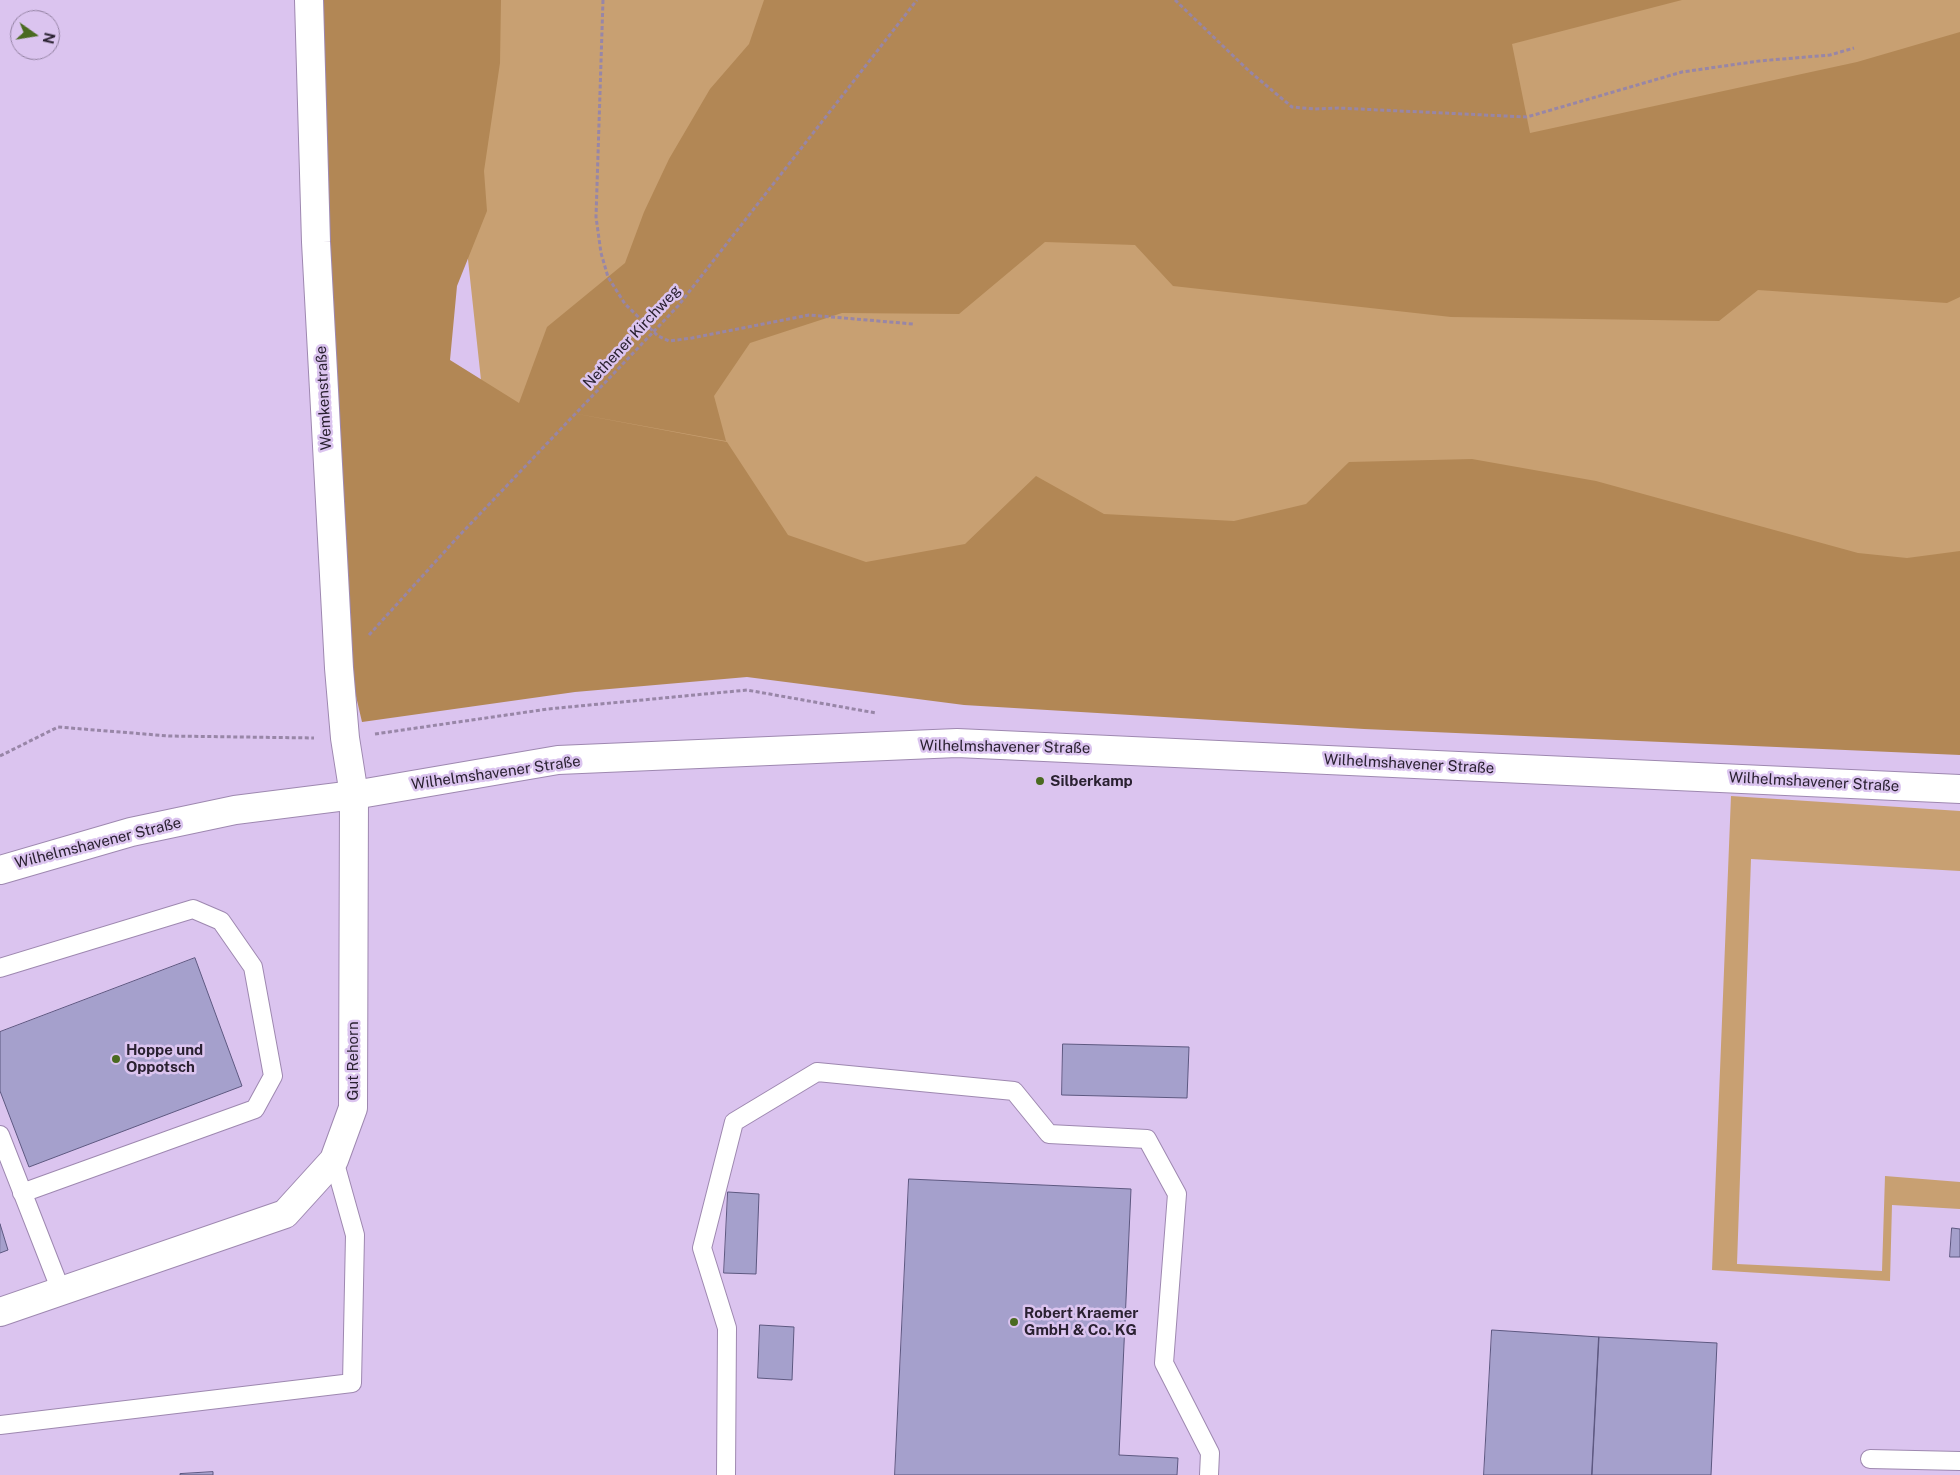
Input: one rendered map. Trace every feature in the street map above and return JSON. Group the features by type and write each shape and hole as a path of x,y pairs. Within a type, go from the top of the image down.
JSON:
{"street":[{"name":"Wemkenstraße","path":"309,0 316,242 339,668 345,738 354,795"},
{"name":"Wilhelmshavener Straße","path":"0,870 131,832 234,810 354,795 558,760 957,743 1960,789"},
{"name":"Gut Rehorn","path":"0,1312 285,1214 334,1160 353,1108 354,795"}],"lane":[{"path":"0,968 193,909 221,921 253,967 273,1076 255,1109 22,1192"},
{"path":"726,1475 727,1328 702,1248 734,1122 817,1072 1014,1091 1049,1134 1147,1139 1177,1194 1164,1363 1210,1453 1209,1475"},
{"path":"0,1135 60,1291"},
{"path":"0,1425 352,1383 355,1235 334,1160"},
{"path":"1870,1459 1960,1461"}],"path":[{"path":"603,0 596,217 601,253 608,277 630,310 658,336 669,341 809,315 914,324"},
{"name":"Nethener Kirchweg","path":"339,668 456,539 678,306 917,0"},
{"path":"1175,0 1249,71 1292,106 1315,109 1338,108 1527,117 1682,72 1759,61 1830,54 1854,48"},
{"path":"0,756 58,727 169,736 345,738"}],"shaded area":[{"path":"318,0 501,0 500,63 484,171 487,211 457,286 450,360 519,403 547,327 625,263 644,212 669,159 710,89 749,44 764,0 1682,0 1512,44 1530,133 1857,62 1960,32 1960,297 1947,303 1758,290 1719,321 1451,317 1173,286 1135,245 1045,242 959,314 842,313 750,343 714,396 726,441 567,412 727,442 788,535 866,562 965,544 1036,476 1104,514 1234,521 1306,504 1349,462 1472,459 1596,481 1858,553 1907,558 1960,551 1960,755 1364,729 964,705 747,677 575,692 362,722 349,666"},
{"path":"440,0 1960,0 1960,638 507,621"},
{"path":"1731,796 1960,811 1960,871 1751,859 1737,1264 1882,1271 1885,1176 1960,1182 1960,1209 1892,1205 1890,1281 1712,1270"}],"building":[{"name":"Hoppe und Oppotsch","path":"195,958 242,1086 29,1167 0,1091 0,1032"},
{"path":"1063,1044 1189,1047 1187,1098 1062,1095"},
{"name":"Robert Kraemer GmbH & Co. KG","path":"909,1179 1131,1189 1119,1455 1178,1458 1177,1475 895,1475"},
{"path":"728,1192 759,1194 756,1274 724,1273"},
{"path":"0,1224 8,1250 0,1253"},
{"path":"1952,1228 1960,1229 1960,1257 1950,1257"},
{"path":"760,1325 794,1327 792,1380 758,1378"},
{"path":"1492,1330 1599,1337 1592,1475 1484,1475"},
{"path":"1599,1337 1717,1343 1711,1475 1592,1475"},
{"path":"213,1472 213,1475 180,1475 180,1474"}],"place":[{"name":"Silberkamp","path":"1040,781"},
{"name":"Hoppe und Oppotsch","path":"116,1059"},
{"name":"Robert Kraemer GmbH & Co. KG","path":"1014,1322"}]}
